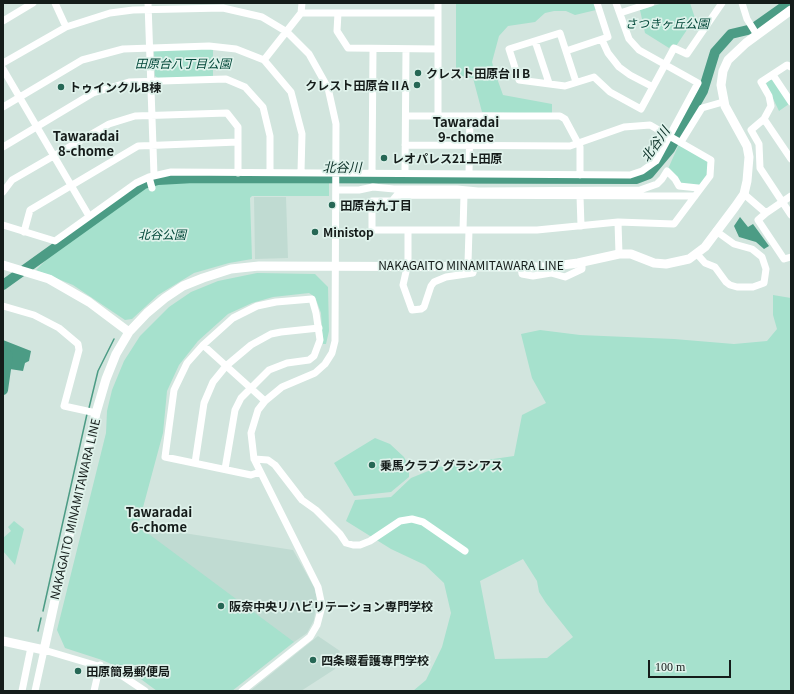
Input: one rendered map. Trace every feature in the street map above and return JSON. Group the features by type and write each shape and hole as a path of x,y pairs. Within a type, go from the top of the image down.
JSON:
{"main road":[{"name":"NAKAGAITO MINAMITAWARA LINE","path":"44,650 96,413 106,379 116,354 130,332 165,298 183,286 203,278 231,269 259,266 563,266 619,254 631,254 654,263 666,264 690,259 697,254 744,194 749,169 747,146 723,102 721,84 723,71 728,60 746,43 791,10"},
{"path":"3,265 49,280 89,302 130,332"},
{"path":"3,641 44,650"}],"street":[{"path":"3,21 33,3"},
{"path":"55,3 66,27"},
{"path":"264,60 301,13 302,3"},
{"path":"438,3 438,116"},
{"path":"566,50 602,40 608,36 597,3"},
{"path":"3,226 55,240 136,183 151,177 171,172 301,172 336,174 405,172 630,175 642,171 656,161 698,83 639,50 633,45 625,31 616,3"},
{"path":"620,13 651,3"},
{"path":"576,82 560,34 509,49 519,80 565,86 594,77 610,92 641,109 674,48 687,54 722,3"},
{"path":"742,3 747,19 757,35"},
{"path":"148,6 153,116 152,188"},
{"path":"3,63 66,27 110,13 148,6 224,8 262,17 287,32 309,54 328,88 336,124 336,174 338,188 335,342 332,353 325,364 315,373 282,387 265,401 258,410 251,433 254,459 318,587 322,606 317,625 310,637 242,691"},
{"path":"301,13 438,13"},
{"path":"338,13 337,30 348,48 438,49"},
{"path":"602,40 608,53 619,66 630,75 653,87"},
{"path":"535,41 549,83"},
{"path":"3,107 82,60 123,49 209,46 236,49 264,60 291,92 302,134 301,172"},
{"path":"372,172 373,49"},
{"path":"405,172 406,49"},
{"path":"791,67 787,65 761,82 769,96 771,106 764,119 751,130 759,144 760,168 791,215"},
{"path":"3,69 55,155 89,216"},
{"path":"773,75 791,102"},
{"path":"3,147 93,93 128,82 226,79 245,87 263,107 270,136 270,172"},
{"path":"680,142 702,108 723,102"},
{"path":"3,192 12,180 55,155 109,124 135,116 227,113 238,127 238,173"},
{"path":"406,116 560,116 565,119 578,143 580,175"},
{"path":"469,173 470,116"},
{"path":"764,119 791,159"},
{"path":"406,145 570,146 624,127 650,126 711,160 710,176 695,196 674,224 618,222 537,230 372,230 372,201 392,201 397,195 695,196"},
{"path":"24,232 30,210 138,146 238,142"},
{"path":"338,188 359,190 373,187 394,190 457,189 478,191 640,190 656,184 662,179 667,171 675,179 679,186 698,188"},
{"path":"744,194 766,213"},
{"path":"408,230 407,267 403,284 412,310 421,309 424,307 430,286 434,282 446,277 473,273 466,230 464,195"},
{"path":"580,196 581,226"},
{"path":"791,196 758,220 784,259 791,257"},
{"path":"618,222 619,254"},
{"path":"697,254 705,263 715,267 730,285 737,287 753,287 764,283 766,269 762,257 752,249 734,244 716,231"},
{"path":"444,267 446,277"},
{"path":"225,469 235,410 238,403 250,388 269,370 279,365 309,360 314,356 320,340 319,328 312,299 276,302 257,306 232,318 187,363 174,390 165,457 225,469 251,474 260,472"},
{"path":"3,306 34,315 59,328 78,344 79,350 64,406 96,413"},
{"path":"195,463 204,403 214,382 226,366 250,345 271,334 319,328"},
{"path":"204,345 265,401"},
{"path":"254,459 268,460 275,465 302,500 316,510 340,534 346,543 360,545 370,541 400,521 412,519 423,522 465,551"},
{"path":"35,691 44,650 100,665 125,676 145,691"},
{"path":"22,691 30,652"},
{"path":"94,691 100,665"}],"shaded area":[{"path":"254,197 286,197 288,258 255,259"},
{"path":"740,217 748,227 753,224 769,246 764,249 756,242 739,237 734,226"},
{"path":"3,340 31,351 29,361 25,363 23,371 3,368"},
{"name":"阪奈中央リハビリテーション専門学校","path":"132,525 293,550 314,587 317,598 314,620 307,633 294,642 201,688"},
{"name":"四条畷看護専門学校","path":"318,636 340,651 335,669 301,691 250,691"}],"green space":[{"path":"456,3 594,3 596,10 575,15 566,11 545,13 535,22 508,26 499,36 492,62 503,95 552,104 552,114 482,112 473,78 456,75"},
{"name":"さつきヶ丘公園","path":"663,3 690,3 695,18 676,46 673,44 669,48 645,33 640,10"},
{"name":"田原台八丁目公園","path":"213,48 213,77 158,78 155,76 155,49"},
{"path":"769,80 774,80 789,104 779,111 766,84"},
{"path":"679,144 709,162 708,176 700,185 683,185 668,169"},
{"name":"北谷公園","path":"171,181 329,182 329,196 252,196 250,198 252,259 229,263 194,273 158,295 132,319 125,320 73,285 36,270 59,247 138,192 149,186"},
{"path":"257,273 315,274 328,287 329,331 326,344 323,344 321,313 315,297 309,293 273,297 252,303 228,314 198,341 179,365 167,391 163,433 138,526 294,642 232,691 157,691 134,674 102,660 65,648 57,630 106,433 107,411 112,390 124,361 140,336 169,307 191,292 218,281"},
{"path":"773,295 791,298 791,691 413,691 426,680 442,647 451,613 444,583 425,565 391,549 346,521 355,500 391,497 411,478 438,467 514,456 522,415 546,403 532,378 521,334 540,330 580,335 674,339 734,344 767,341 777,329 773,315","holes":["523,559 537,581 539,592 546,603 573,637 547,658 495,659 480,581"]},
{"name":"乗馬クラブ グラシアス","path":"375,438 390,444 404,457 409,467 409,477 391,492 354,496 334,463"},
{"path":"14,521 24,529 15,565 3,551 3,538 11,531 8,527"}],"waterway":[{"name":"北谷川","path":"3,285 144,184 158,180 194,178 636,179 649,174 670,149 703,91 715,52 731,34 752,29 789,3"},
{"path":"89,408 98,371 114,339"},
{"name":"北谷川","path":"3,390 8,355"},
{"path":"43,611 87,414"},
{"path":"38,631 41,618"}],"place":[{"name":"クレスト田原台ⅡB","path":"418,73"},
{"name":"クレスト田原台ⅡA","path":"417,85"},
{"name":"トゥインクルB棟","path":"61,87"},
{"name":"レオパレス21上田原","path":"384,158"},
{"name":"田原台九丁目","path":"332,205"},
{"name":"Ministop","path":"315,232"},
{"name":"乗馬クラブ グラシアス","path":"372,465"},
{"name":"阪奈中央リハビリテーション専門学校","path":"221,606"},
{"name":"四条畷看護専門学校","path":"313,660"},
{"name":"田原簡易郵便局","path":"78,671"}],"district":[{"name":"Tawaradai 9-chome","path":"466,130"},
{"name":"Tawaradai 8-chome","path":"86,144"},
{"name":"Tawaradai 6-chome","path":"159,520"}]}
